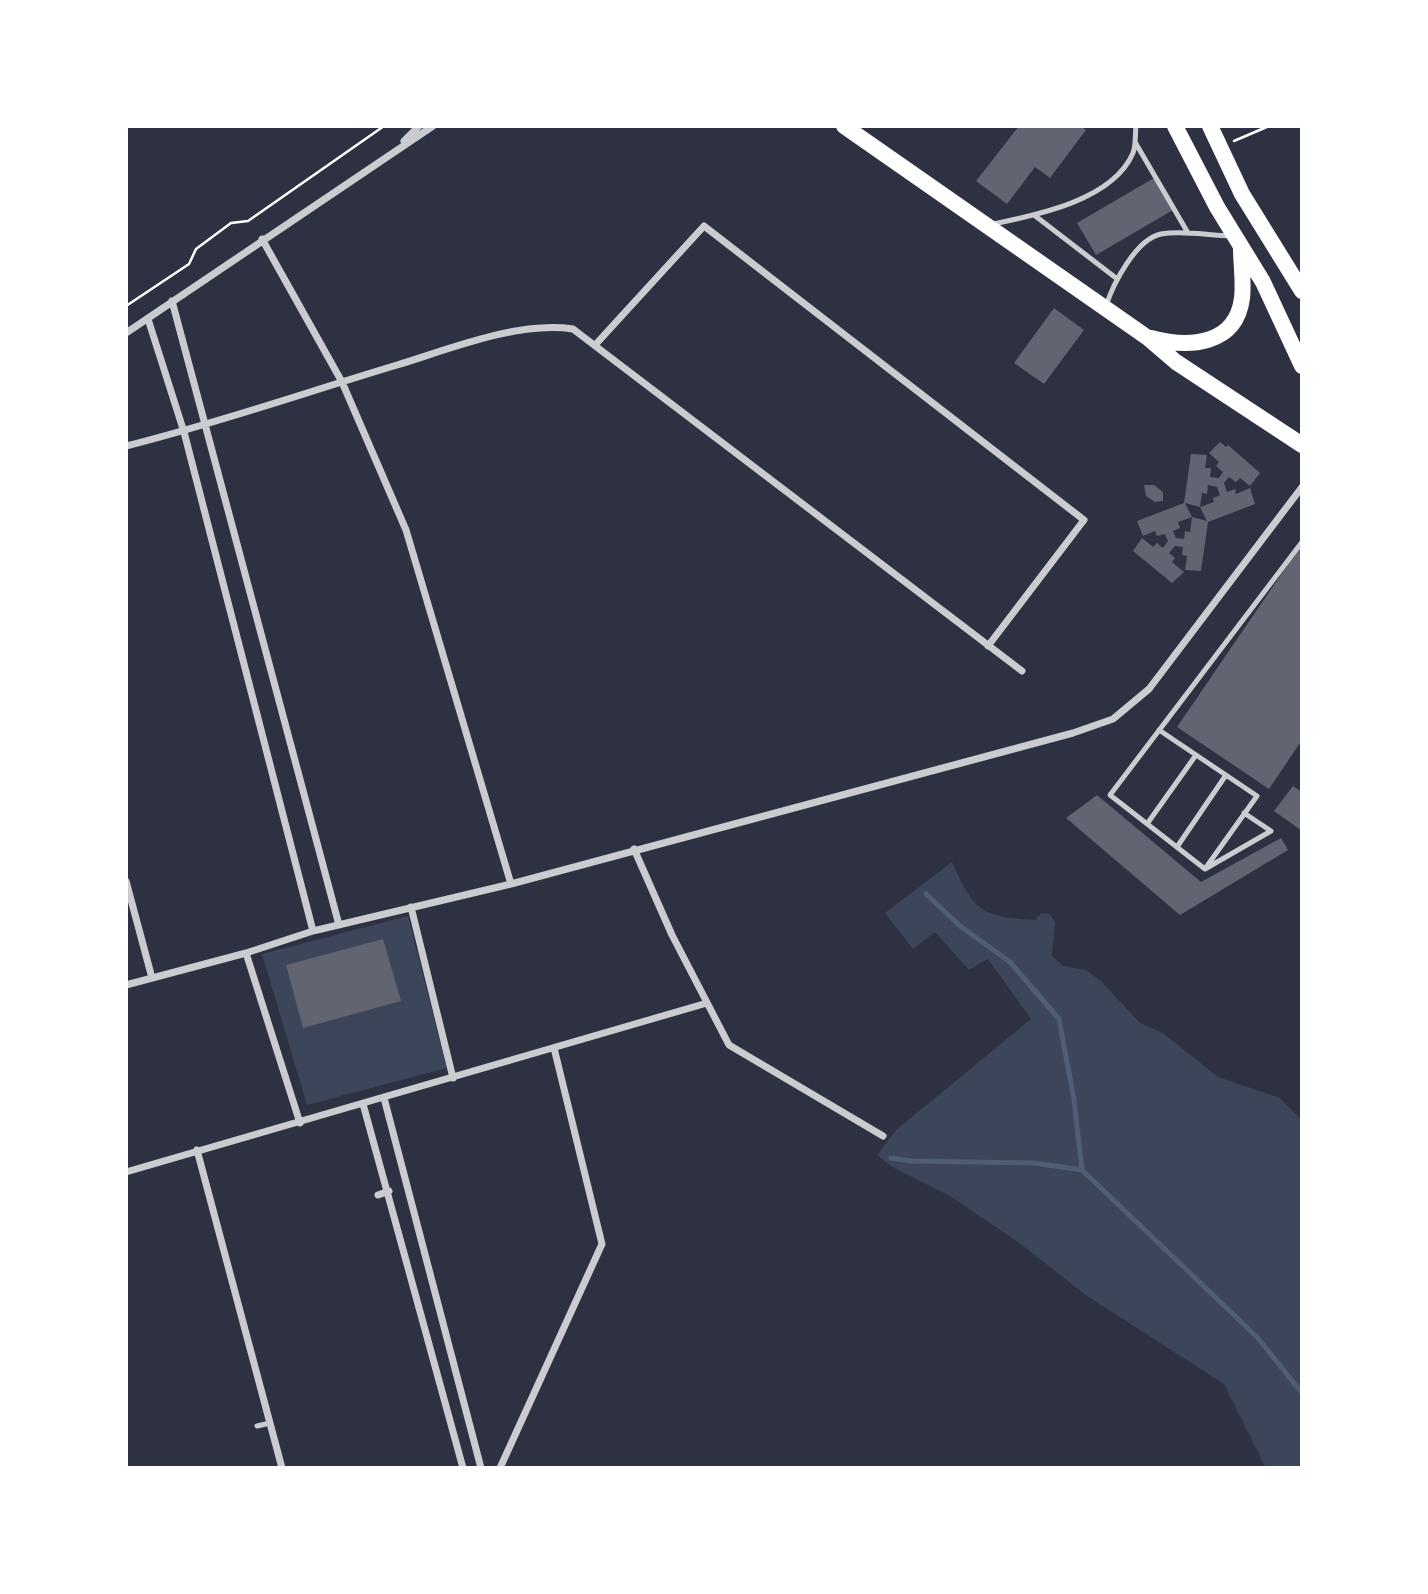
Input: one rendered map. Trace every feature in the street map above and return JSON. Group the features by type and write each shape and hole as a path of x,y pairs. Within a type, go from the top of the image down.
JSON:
{"main road":[{"path":"844,126 1148,338 1177,362 1302,445"},
{"path":"1175,126 1263,282 1302,366"},
{"path":"1210,126 1242,194 1302,291"},
{"path":"1148,338 1177,345 1196,344 1222,334 1233,324 1240,309 1238,241"}],"street":[{"path":"391,153 419,126"},
{"path":"126,333 433,126"},
{"path":"596,344 704,226 1084,520 988,646"},
{"path":"262,239 342,382 406,530 511,884"},
{"path":"172,301 339,925"},
{"path":"148,319 184,432 313,931"},
{"path":"126,446 184,432 465,344 549,326 573,329 1021,671"},
{"path":"126,985 246,953 313,931 511,884 1073,733 1113,719 1149,689 1302,487"},
{"path":"634,849 672,935 729,1045 883,1136"},
{"path":"126,881 152,978"},
{"path":"411,907 453,1078"},
{"path":"246,953 300,1123"},
{"path":"126,1172 707,1003"},
{"path":"500,1468 602,1244 554,1048"},
{"path":"384,1098 481,1468"},
{"path":"363,1104 463,1468"},
{"path":"197,1150 282,1468"},
{"path":"379,1195 389,1191"}],"lane":[{"path":"986,226 1066,207 1114,178 1133,152 1136,126"},
{"path":"1134,140 1188,233"},
{"path":"1034,215 1116,278"},
{"path":"1105,309 1116,278 1131,258 1158,234 1188,233 1238,241"},
{"path":"1205,869 1110,795 1302,542"},
{"path":"1159,730 1257,796 1205,869"},
{"path":"1147,824 1196,755"},
{"path":"1177,847 1226,775"},
{"path":"1205,869 1271,831 1244,813"},
{"path":"257,1426 270,1423"}],"path":[{"path":"126,306 188,264 196,249 232,223 248,221 384,126"},
{"path":"1239,152 1234,140 1269,126"}],"shaded area":[{"path":"952,862 967,891 982,908 1002,917 1017,919 1035,920 1042,913 1050,914 1055,922 1052,956 1063,966 1086,970 1101,981 1140,1023 1163,1033 1218,1077 1280,1098 1300,1118 1302,1468 1266,1468 1224,1384 1087,1296 1018,1242 950,1196 892,1167 877,1155 896,1130 1031,1019 988,959 969,970 935,932 913,949 885,913"},
{"path":"408,916 447,1068 307,1105 262,954"}],"building":[{"path":"1019,126 1081,126 1086,130 1050,178 1035,167 1007,204 976,181"},
{"path":"1154,178 1173,210 1096,255 1077,223"},
{"path":"1054,308 1084,330 1044,384 1014,363"},
{"path":"1220,442 1226,447 1228,445 1260,473 1250,486 1240,478 1236,482 1229,477 1224,483 1227,492 1235,489 1236,494 1250,488 1255,504 1208,522 1201,571 1185,570 1187,556 1182,555 1183,547 1175,546 1169,553 1175,558 1172,562 1184,572 1172,583 1133,551 1142,538 1153,547 1157,543 1163,548 1168,541 1165,534 1157,536 1155,531 1143,536 1137,521 1184,503 1191,454 1207,455 1205,468 1211,468 1210,477 1219,478 1223,472 1216,466 1219,462 1209,453","holes":["1208,485 1217,487 1220,495 1213,498 1214,502 1200,507 1202,493 1207,494","1185,503 1200,507 1207,521 1192,517","1192,517 1190,532 1185,531 1184,539 1176,538 1173,531 1180,528 1178,522"]},
{"path":"1144,485 1154,485 1163,492 1163,501 1155,502 1146,496"},
{"path":"1302,544 1302,740 1269,789 1177,727"},
{"path":"1293,786 1302,792 1302,831 1274,811"},
{"path":"1097,795 1201,882 1281,838 1288,850 1180,915 1066,818"},
{"path":"383,939 401,1001 303,1028 286,965"}],"waterway":[{"path":"926,894 960,926 1010,962 1059,1019 1074,1100 1082,1170 1257,1337 1302,1393"},
{"path":"891,1158 911,1161 1034,1163 1082,1170"}]}
